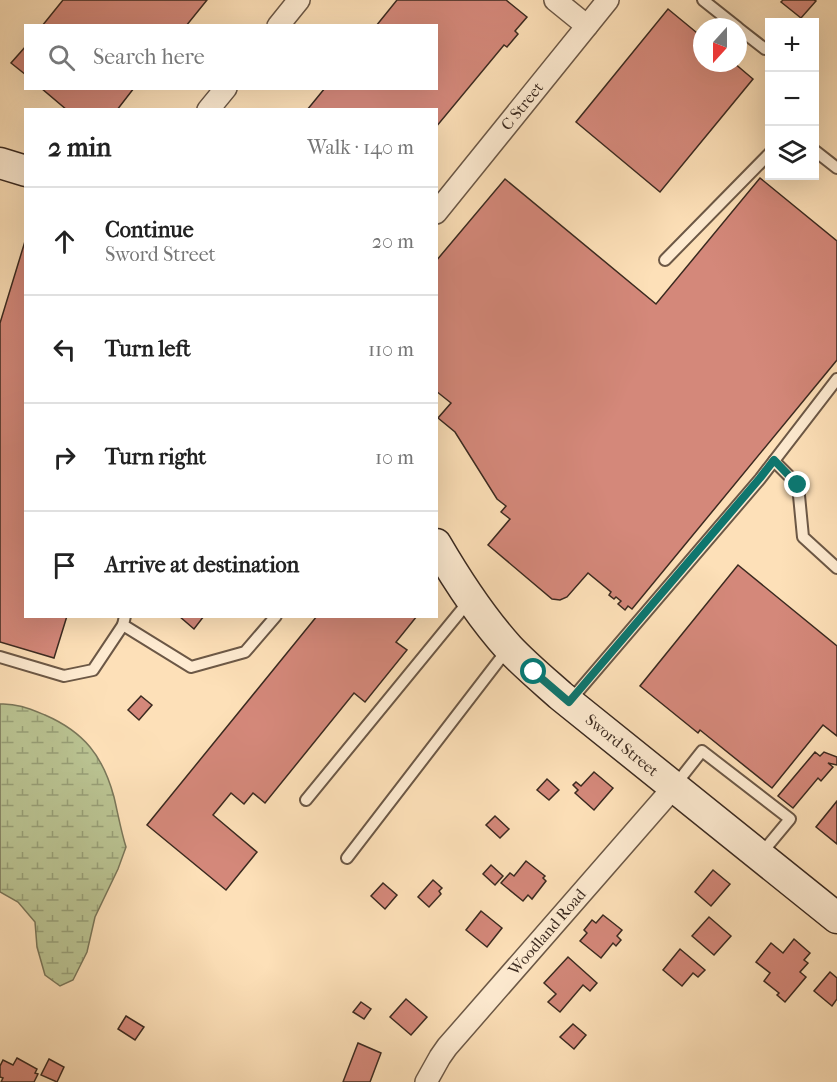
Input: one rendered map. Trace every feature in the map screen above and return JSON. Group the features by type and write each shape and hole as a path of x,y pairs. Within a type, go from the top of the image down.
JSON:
{"street":[{"path":"280,24 299,0"},
{"path":"555,0 587,26"},
{"name":"C Street","path":"438,211 608,0"},
{"path":"210,108 224,90"},
{"name":"Sword Street","path":"438,546 471,598 508,647 569,702 837,918"},
{"name":"Woodland Road","path":"426,1082 447,1047 674,787"}],"lane":[{"path":"703,0 726,18"},
{"path":"747,34 765,49"},
{"path":"819,154 837,168"},
{"path":"665,260 765,158"},
{"path":"569,702 760,478 837,379"},
{"path":"774,460 798,485 803,537 837,568"},
{"path":"306,801 471,598"},
{"path":"0,657 64,676 93,670 124,621 191,667 245,652 274,618"},
{"path":"347,858 508,647"},
{"path":"674,787 702,751 790,819 760,856"}],"green space":[{"path":"0,704 17,705 45,715 71,729 90,747 104,769 109,782 126,847 95,917 87,952 73,980 60,986 45,975 37,947 35,922 18,902 0,892"}],"building":[{"path":"63,0 207,0 188,24 44,24"},
{"path":"397,0 506,0 527,17 515,31 518,34 507,47 504,45 438,125 438,108 309,108 323,90 438,90 438,24 378,24"},
{"path":"783,0 816,1 801,18 781,2"},
{"path":"668,9 693,30 693,72 745,72 753,79 660,192 576,122"},
{"path":"24,48 24,73 11,63"},
{"path":"43,90 132,90 119,108 65,108"},
{"path":"760,178 837,241 837,360 632,609 628,606 625,610 618,604 621,601 609,595 611,592 588,573 567,597 560,600 552,599 488,545 510,519 501,512 506,506 497,499 455,432 438,418 451,403 438,393 438,259 505,179 656,304"},
{"path":"24,245 24,618 66,618 54,658 0,642 0,323"},
{"path":"738,565 837,646 837,736 823,725 772,788 700,730 698,733 640,686"},
{"path":"181,618 202,618 194,629"},
{"path":"315,618 415,618 396,642 407,650 365,702 354,693 265,803 253,793 244,804 231,793 213,815 257,852 226,890 147,825"},
{"path":"141,696 152,705 139,720 128,710"},
{"path":"815,752 820,756 824,752 837,757 837,765 828,763 833,767 821,781 818,778 793,808 778,796"},
{"path":"594,772 613,788 594,810 575,793 578,790 573,785 576,782 581,786"},
{"path":"547,779 559,790 549,800 537,790"},
{"path":"837,801 837,844 816,827"},
{"path":"495,816 509,829 500,838 486,825"},
{"path":"526,861 545,876 543,878 546,881 532,899 528,895 523,901 501,883 510,873 514,876"},
{"path":"491,865 503,876 495,885 483,874"},
{"path":"713,870 730,884 711,906 695,892"},
{"path":"433,880 442,888 439,891 441,894 429,907 418,897"},
{"path":"383,883 397,895 385,909 371,896"},
{"path":"481,911 502,928 487,947 466,930"},
{"path":"603,915 622,930 617,936 621,940 616,946 613,943 601,958 580,941 587,933 584,930 592,920 596,923"},
{"path":"709,917 731,936 714,955 692,936"},
{"path":"794,939 810,953 804,960 808,963 800,972 806,977 785,1002 777,995 779,993 764,981 770,973 756,962 771,943 783,953"},
{"path":"680,949 705,970 698,977 693,973 682,986 663,970"},
{"path":"568,957 597,983 590,991 583,985 560,1012 548,1002 556,994 544,983"},
{"path":"830,972 837,978 837,999 832,1006 814,991"},
{"path":"406,999 427,1017 411,1035 390,1017"},
{"path":"361,1002 371,1009 364,1019 353,1012"},
{"path":"126,1016 144,1027 135,1040 118,1029"},
{"path":"573,1024 586,1035 574,1049 560,1037"},
{"path":"358,1043 381,1053 370,1082 343,1082"},
{"path":"17,1058 37,1069 35,1073 38,1074 34,1082 1,1082 3,1078 0,1077 0,1066 3,1060 13,1065"},
{"path":"49,1059 64,1067 57,1082 41,1075"}],"route":[{"path":"534,672 569,702 774,460 798,485"}]}
